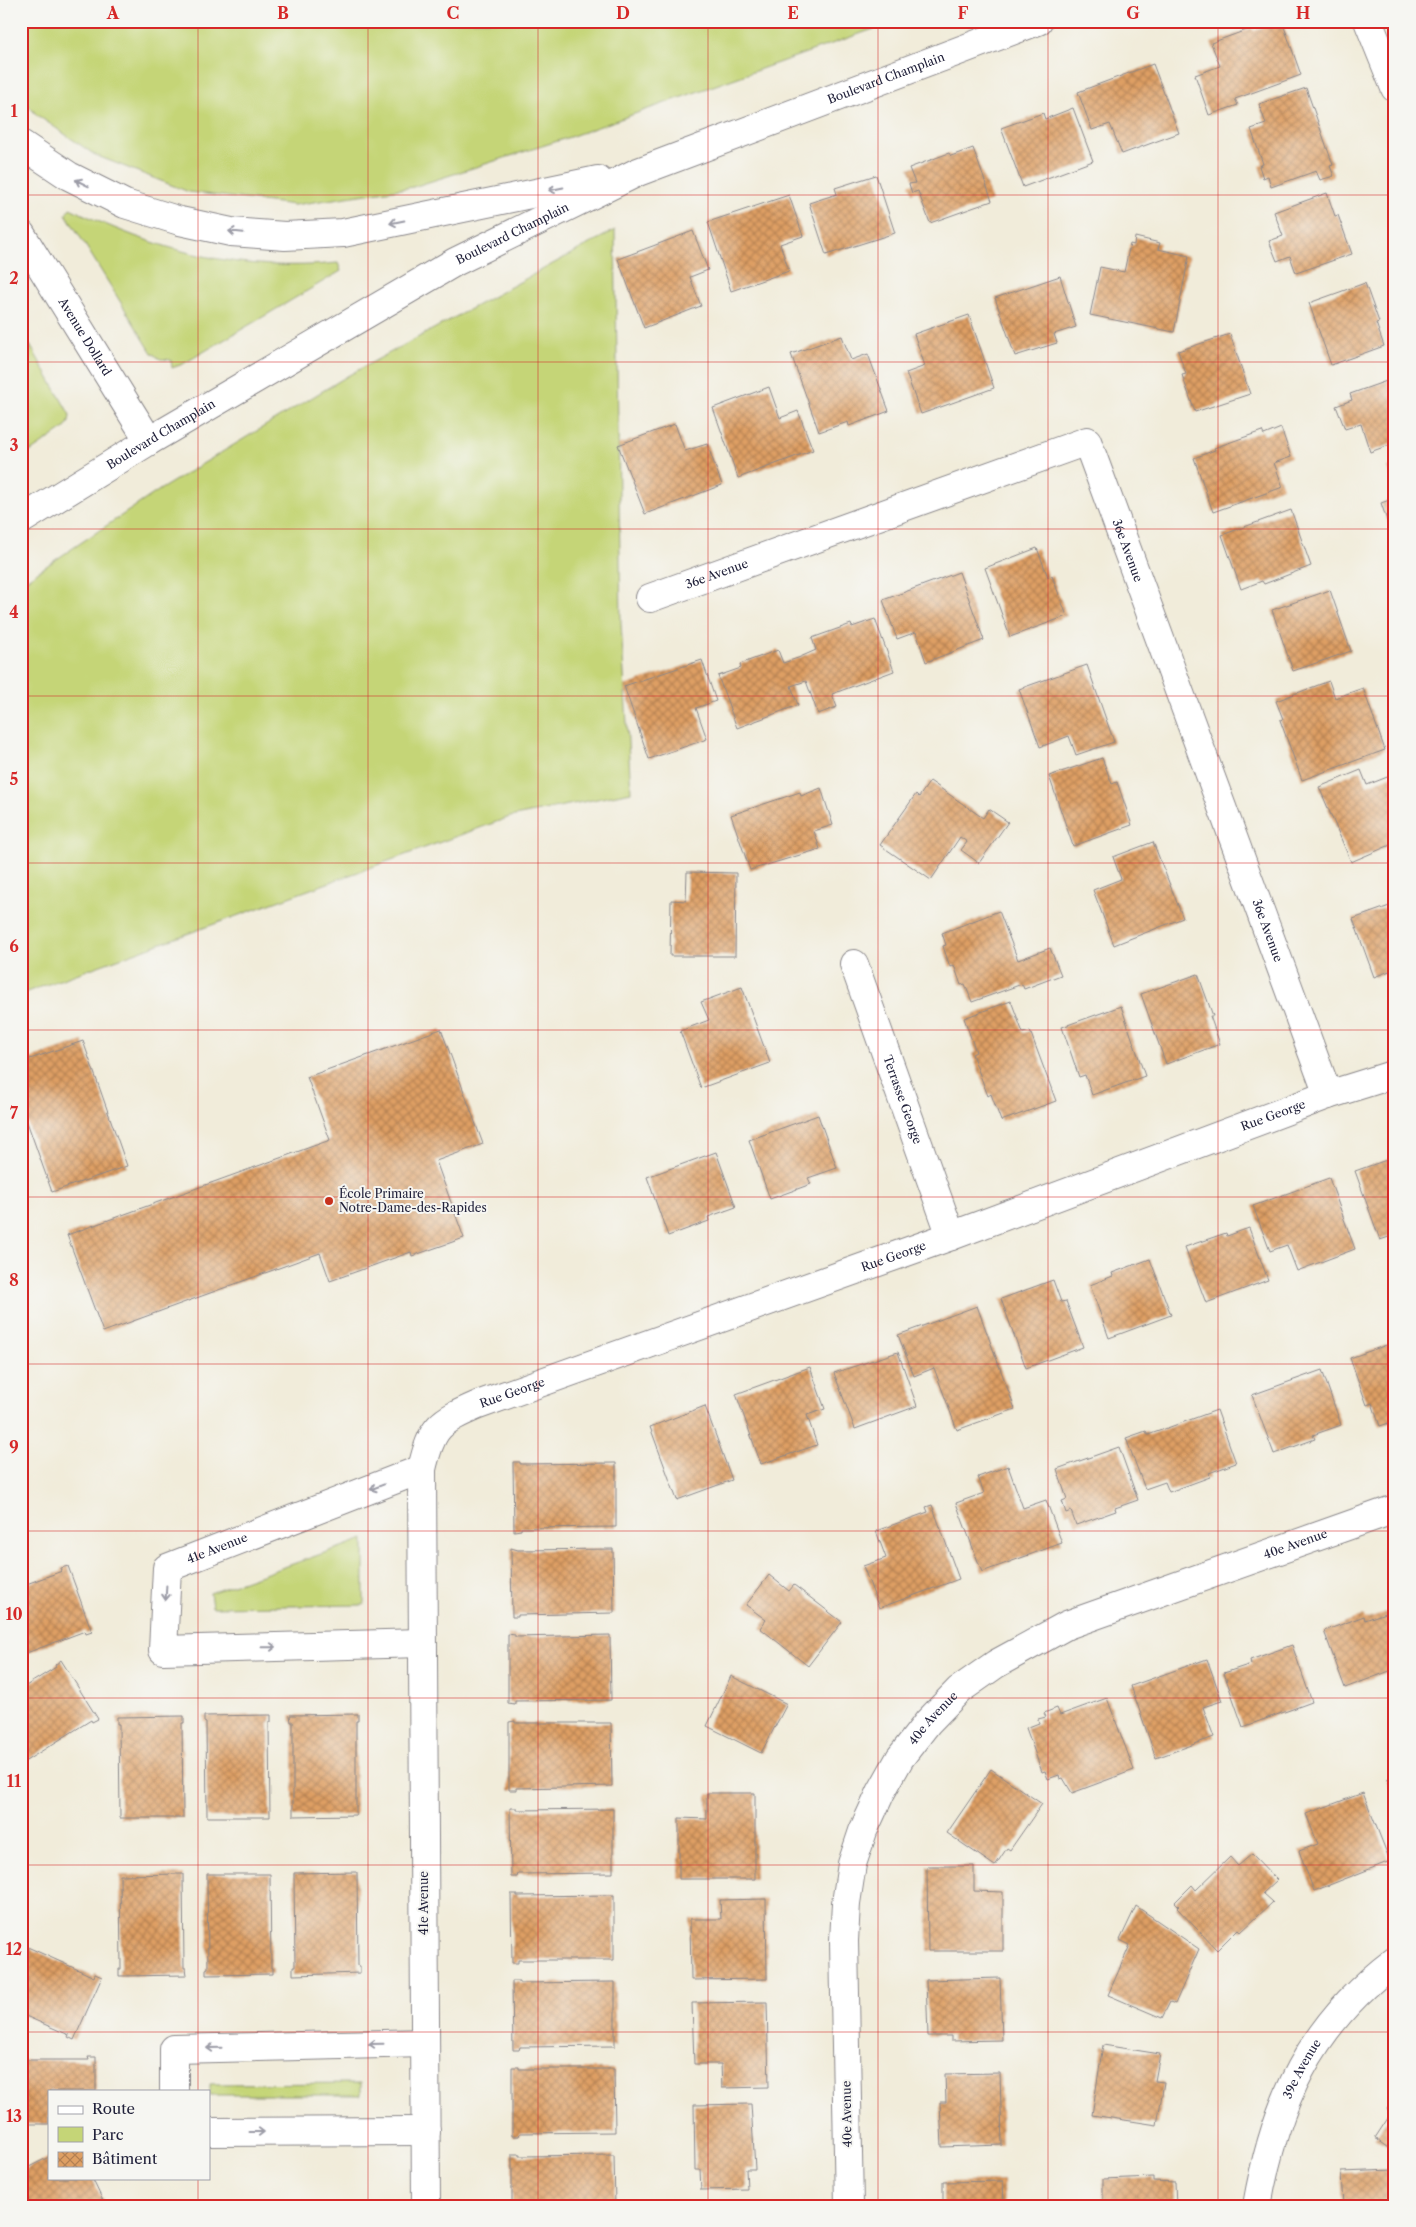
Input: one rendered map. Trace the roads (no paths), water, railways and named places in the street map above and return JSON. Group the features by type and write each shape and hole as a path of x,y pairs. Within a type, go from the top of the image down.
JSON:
{"street":[{"name":"Boulevard Champlain","path":"21,520 148,441 455,262 638,172 1038,21"},
{"path":"1368,21 1395,88"},
{"path":"21,144 69,176 125,204 180,221 231,232 285,236 343,233 638,172"},
{"name":"Avenue Dollard","path":"21,234 148,441"},
{"name":"36e Avenue","path":"650,598 1087,441 1328,1095"},
{"name":"Terrasse George","path":"854,964 951,1236"},
{"name":"Rue George","path":"422,1469 428,1443 437,1428 450,1418 488,1402 951,1236 1328,1095 1395,1074"},
{"name":"41e Avenue","path":"422,1643 164,1650 167,1568 422,1469 426,2206"},
{"name":"40e Avenue","path":"849,2206 844,1941 846,1903 851,1874 864,1831 881,1792 900,1758 928,1722 959,1690 989,1670 1067,1625 1395,1509"},
{"name":"39e Avenue","path":"1257,2206 1269,2148 1293,2084 1310,2052 1329,2023 1350,1998 1395,1961"},
{"path":"174,2090 174,2049 425,2043"},
{"path":"210,2132 426,2131"}],"place":[{"name":"École Primaire Notre-Dame-des-Rapides","path":"329,1201"}]}
